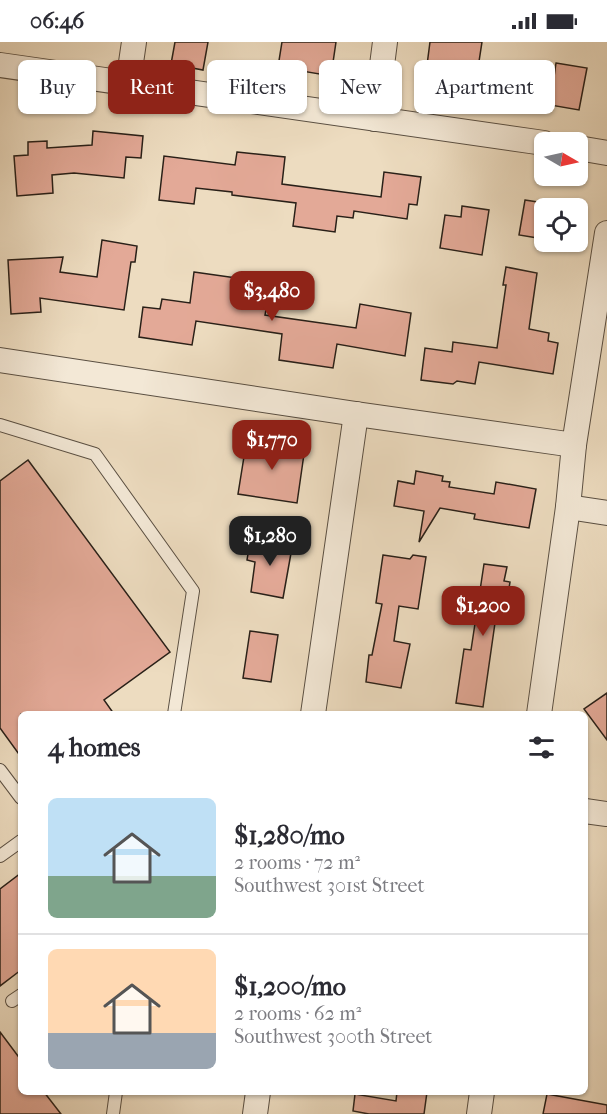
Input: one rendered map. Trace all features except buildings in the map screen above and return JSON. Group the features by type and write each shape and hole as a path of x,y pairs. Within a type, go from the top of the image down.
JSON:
{"street":[{"path":"131,60 134,42"},
{"path":"375,118 385,42"},
{"path":"0,65 108,80"},
{"path":"195,92 534,142"},
{"path":"588,150 607,153"},
{"path":"539,711 568,507 574,445 607,233"},
{"path":"0,360 574,445"},
{"path":"313,711 356,414"},
{"path":"568,507 607,513"},
{"path":"588,811 607,814"},
{"path":"255,1114 258,1095"},
{"path":"479,1114 482,1095"}],"lane":[{"path":"0,425 95,454 193,591 174,711"},
{"path":"0,770 18,794"},
{"path":"0,856 18,843"},
{"path":"113,1114 116,1095"}]}
